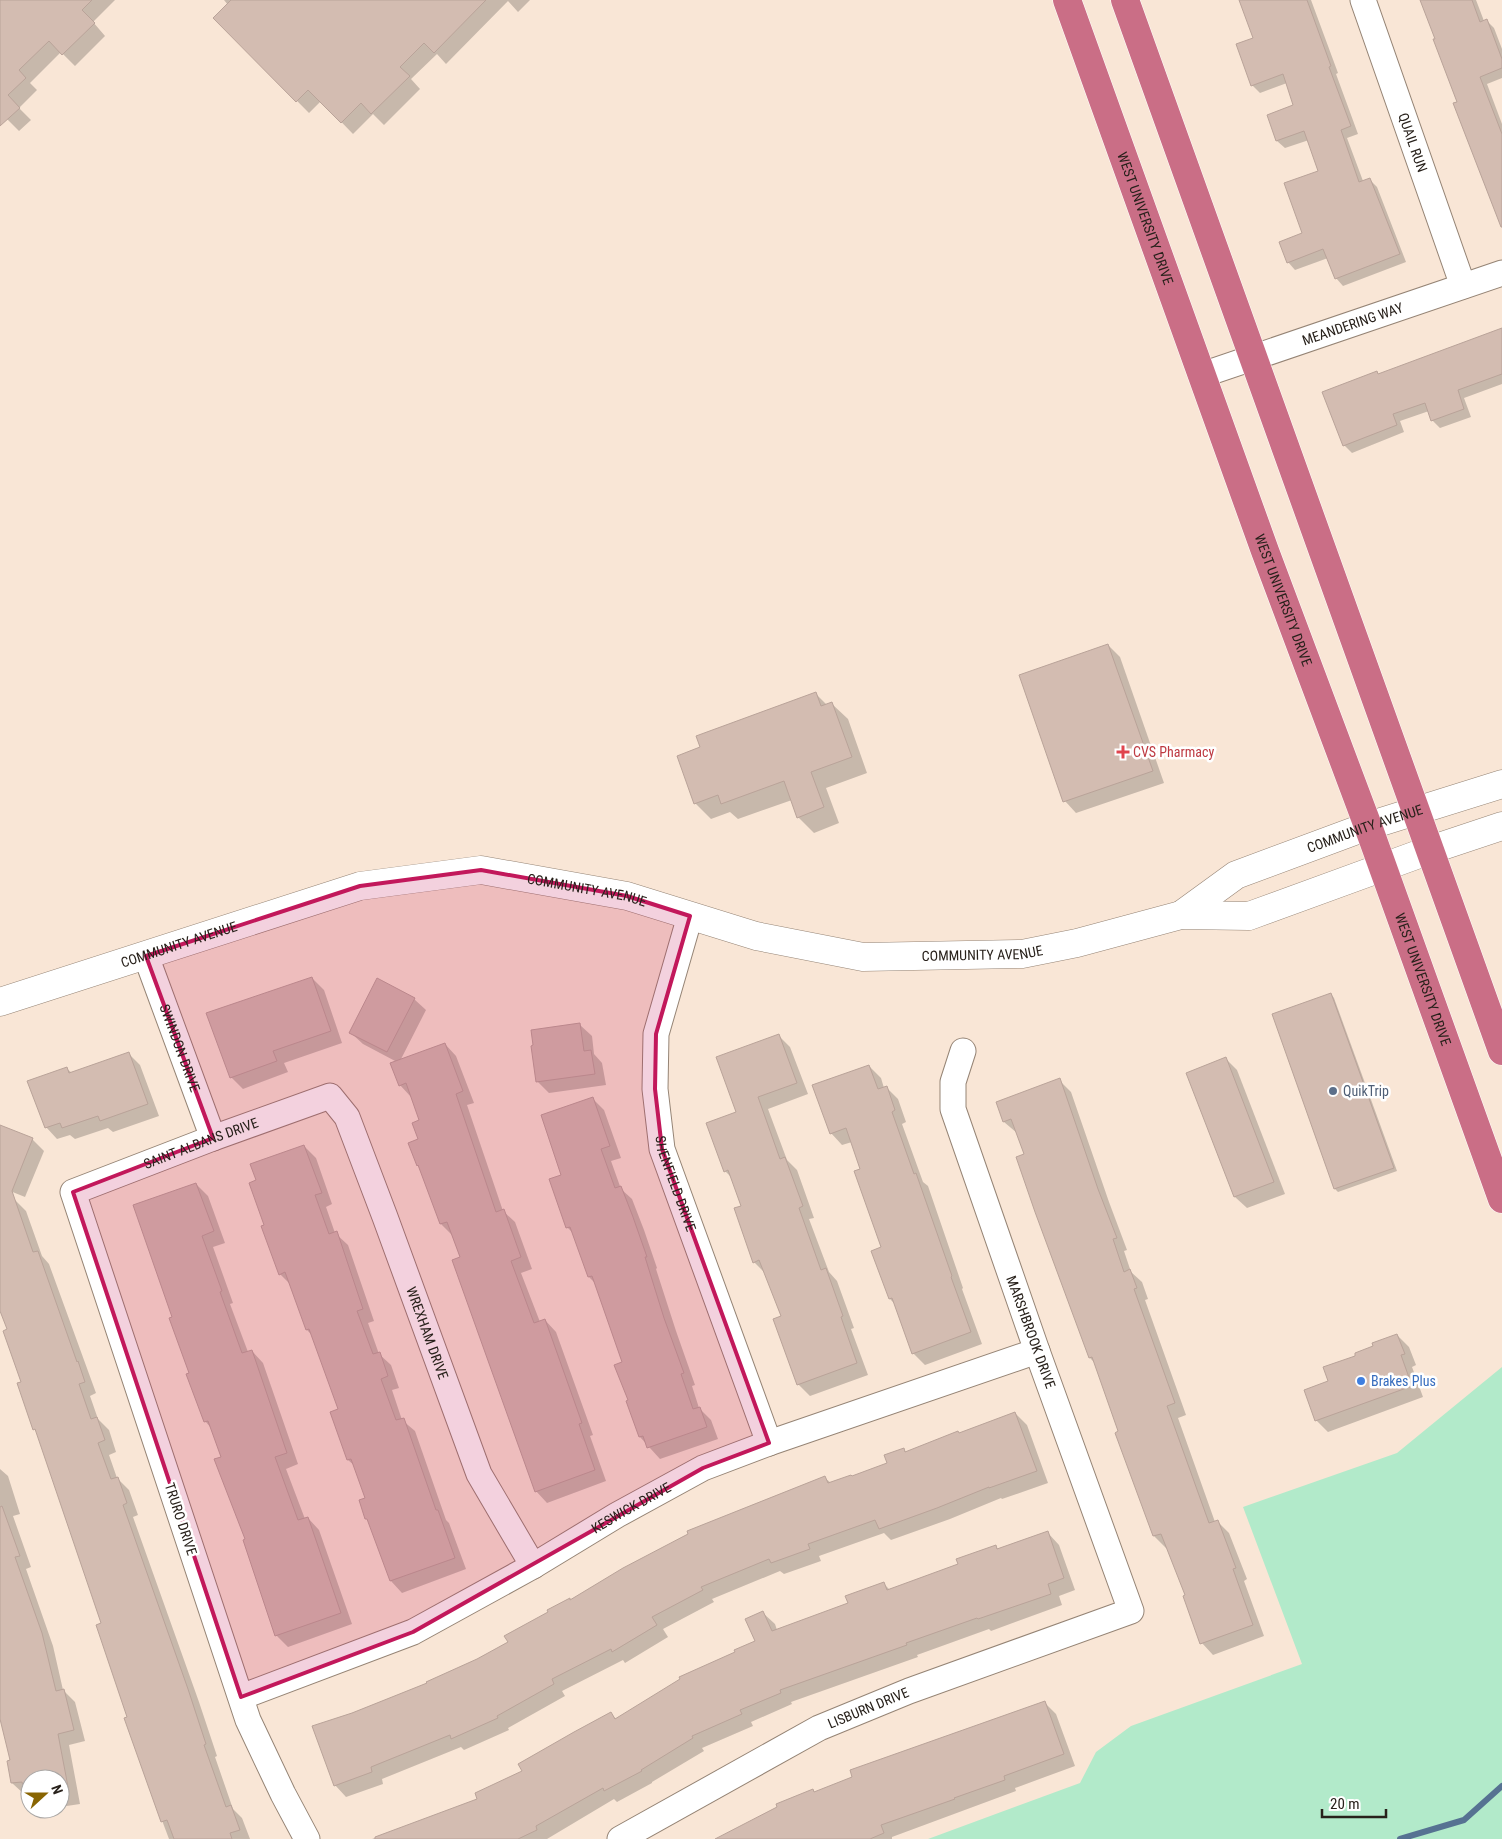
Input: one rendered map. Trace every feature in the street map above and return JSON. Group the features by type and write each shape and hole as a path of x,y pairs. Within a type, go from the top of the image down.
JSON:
{"highway":[{"name":"WEST UNIVERSITY DRIVE","path":"1067,0 1269,560 1384,868 1502,1200"},
{"path":"1125,0 1502,1051"}],"street":[{"name":"QUAIL RUN","path":"1363,0 1463,286"},
{"name":"MEANDERING WAY","path":"1202,375 1502,273"},
{"name":"COMMUNITY AVENUE","path":"1181,915 1236,875 1368,826 1502,784"},
{"name":"COMMUNITY AVENUE","path":"0,1002 360,886 481,870 628,896 756,936 863,957 1022,954 1076,943 1181,915 1249,916 1430,850 1502,826"},
{"name":"SHENFIELD DRIVE","path":"690,916 656,1034 655,1089 662,1149 769,1443"},
{"name":"SWINDON DRIVE","path":"146,956 213,1138"},
{"name":"MARSHBROOK DRIVE","path":"963,1051 953,1082 952,1109 1037,1351 1132,1611"},
{"name":"SAINT ALBANS DRIVE","path":"73,1192 213,1138 330,1096"},
{"name":"WREXHAM DRIVE","path":"330,1096 347,1117 478,1474 533,1566"},
{"name":"TRURO DRIVE","path":"73,1192 248,1720 283,1794 308,1839"},
{"name":"KESWICK DRIVE","path":"240,1697 414,1632 533,1566 617,1515 703,1468 769,1443 1037,1351"},
{"name":"LISBURN DRIVE","path":"620,1839 819,1728 909,1691 1132,1611"}],"highlighted area":[{"path":"481,870 627,896 690,916 656,1034 655,1089 662,1149 769,1443 703,1468 413,1632 241,1697 73,1192 213,1138 146,956 360,886"}],"green space":[{"path":"1502,1367 1502,1839 928,1839 1080,1783 1096,1752 1131,1726 1302,1664 1243,1507 1397,1453"}],"building":[{"path":"0,0 92,0 82,10 95,23 62,55 49,41 19,70 26,78 8,95 20,108 0,126"},
{"path":"231,0 486,0 434,53 424,43 400,67 410,76 371,114 361,103 341,123 308,90 296,102 213,18"},
{"path":"1239,0 1307,0 1351,126 1341,130 1359,182 1370,178 1400,254 1335,279 1323,249 1287,263 1279,242 1302,233 1284,183 1318,171 1304,131 1276,141 1267,115 1293,105 1283,74 1251,86 1236,44 1253,38"},
{"path":"1420,0 1472,0 1480,22 1487,19 1502,59 1502,68 1480,77 1502,134 1502,227 1453,103 1457,102"},
{"path":"1502,328 1502,374 1458,390 1464,409 1431,421 1425,403 1393,414 1397,425 1343,446 1322,392 1377,371 1378,374"},
{"name":"CVS Pharmacy","path":"1108,644 1153,771 1063,802 1019,675"},
{"path":"816,692 821,706 832,702 852,757 811,772 824,807 797,818 784,781 721,804 718,795 694,804 677,756 700,747 696,736"},
{"path":"312,977 331,1031 273,1051 277,1061 230,1078 206,1013"},
{"path":"377,978 415,998 387,1052 349,1033"},
{"name":"QuikTrip","path":"1331,993 1394,1168 1334,1189 1272,1014"},
{"path":"580,1023 584,1051 591,1050 595,1074 536,1082 531,1046 533,1045 531,1030"},
{"path":"779,1034 797,1083 758,1097 780,1159 785,1157 803,1206 799,1208 821,1270 826,1268 857,1363 797,1385 773,1319 781,1316 759,1260 753,1263 734,1208 741,1206 728,1170 724,1172 706,1123 736,1112 716,1057"},
{"path":"445,1043 463,1091 456,1094 496,1212 504,1209 521,1257 511,1261 534,1323 545,1319 582,1423 579,1424 595,1470 535,1492 452,1260 460,1257 447,1222 440,1224 408,1143 418,1139 412,1123 419,1120 406,1083 399,1086 390,1063"},
{"path":"129,1052 148,1104 100,1121 98,1116 62,1128 60,1123 45,1128 27,1081 67,1067 69,1073"},
{"path":"1226,1057 1274,1182 1234,1197 1186,1073"},
{"path":"869,1065 878,1089 887,1086 895,1110 892,1112 914,1174 916,1173 971,1332 912,1354 892,1298 889,1299 871,1251 881,1247 854,1171 860,1169 846,1128 830,1134 812,1085"},
{"path":"1060,1078 1117,1238 1113,1239 1124,1272 1130,1269 1137,1288 1134,1289 1175,1403 1167,1406 1209,1523 1218,1520 1236,1568 1233,1569 1253,1625 1200,1644 1183,1596 1185,1595 1161,1534 1153,1536 1115,1433 1118,1431 1092,1357 1089,1358 1035,1212 1016,1157 1024,1154 1011,1119 1003,1122 996,1102"},
{"path":"593,1097 610,1146 601,1149 615,1188 621,1186 633,1217 647,1257 645,1257 664,1318 684,1373 681,1374 693,1409 700,1407 707,1427 647,1448 643,1436 639,1437 626,1401 628,1400 614,1365 622,1362 592,1276 588,1277 570,1227 566,1228 549,1179 561,1175 541,1115"},
{"path":"0,1125 33,1138 12,1191 33,1252 38,1251 78,1361 85,1382 79,1384 91,1419 97,1417 105,1440 98,1443 111,1479 118,1477 127,1503 123,1505 188,1689 206,1744 204,1745 226,1807 231,1805 240,1830 230,1833 232,1839 174,1839 167,1820 161,1822 124,1718 127,1717 96,1625 101,1623 35,1429 33,1430 17,1383 21,1382 3,1331 7,1329 0,1311"},
{"path":"304,1145 322,1193 315,1195 329,1234 337,1231 363,1309 357,1311 373,1354 380,1352 388,1376 381,1379 396,1420 404,1418 455,1558 390,1581 359,1500 365,1498 351,1459 347,1460 330,1412 338,1409 309,1329 306,1330 285,1272 279,1275 261,1226 264,1225 249,1183 256,1180 250,1164"},
{"path":"196,1183 214,1231 202,1236 222,1291 220,1292 242,1353 252,1350 287,1453 275,1457 298,1520 308,1517 341,1613 275,1636 243,1540 245,1539 214,1459 221,1457 208,1421 204,1422 186,1374 189,1373 169,1318 172,1317 133,1205"},
{"path":"1397,1334 1405,1354 1401,1355 1412,1386 1315,1421 1304,1390 1328,1381 1323,1367 1355,1356 1355,1353 1373,1346 1372,1343"},
{"path":"1015,1412 1037,1471 989,1487 879,1529 875,1520 808,1544 810,1549 771,1563 769,1559 701,1587 703,1590 652,1617 657,1625 612,1652 611,1649 552,1679 554,1684 497,1716 498,1718 451,1739 450,1735 371,1767 372,1772 334,1786 312,1726 352,1713 427,1683 477,1659 508,1642 504,1636 548,1612 547,1610 570,1598 570,1600 623,1568 688,1534 687,1531 825,1476 828,1483 852,1476 887,1463 884,1455 904,1448 905,1452 958,1431 959,1433"},
{"path":"2,1506 20,1556 15,1557 42,1633 56,1691 64,1689 74,1730 58,1734 65,1769 20,1769 20,1782 11,1783 7,1761 10,1760 0,1719 0,1507"},
{"path":"1048,1531 1064,1578 1048,1584 1051,1594 906,1643 907,1645 780,1690 781,1693 740,1710 742,1714 692,1736 693,1738 642,1771 604,1791 603,1788 536,1826 537,1830 518,1839 375,1839 375,1837 477,1799 475,1793 522,1771 518,1764 574,1732 611,1712 615,1719 680,1679 679,1677 755,1641 745,1619 763,1611 772,1631 848,1603 845,1596 884,1582 887,1590 958,1564 956,1559 996,1545 997,1549"},
{"path":"1045,1701 1064,1754 1004,1776 1005,1780 881,1825 884,1833 870,1839 715,1839 777,1807 776,1804 813,1789 814,1792 852,1777 850,1770"}],"waterway":[{"path":"1400,1839 1464,1820 1502,1786"}],"place":[{"name":"CVS Pharmacy","path":"1123,752"},
{"name":"QuikTrip","path":"1333,1091"},
{"name":"Brakes Plus","path":"1361,1381"}]}
